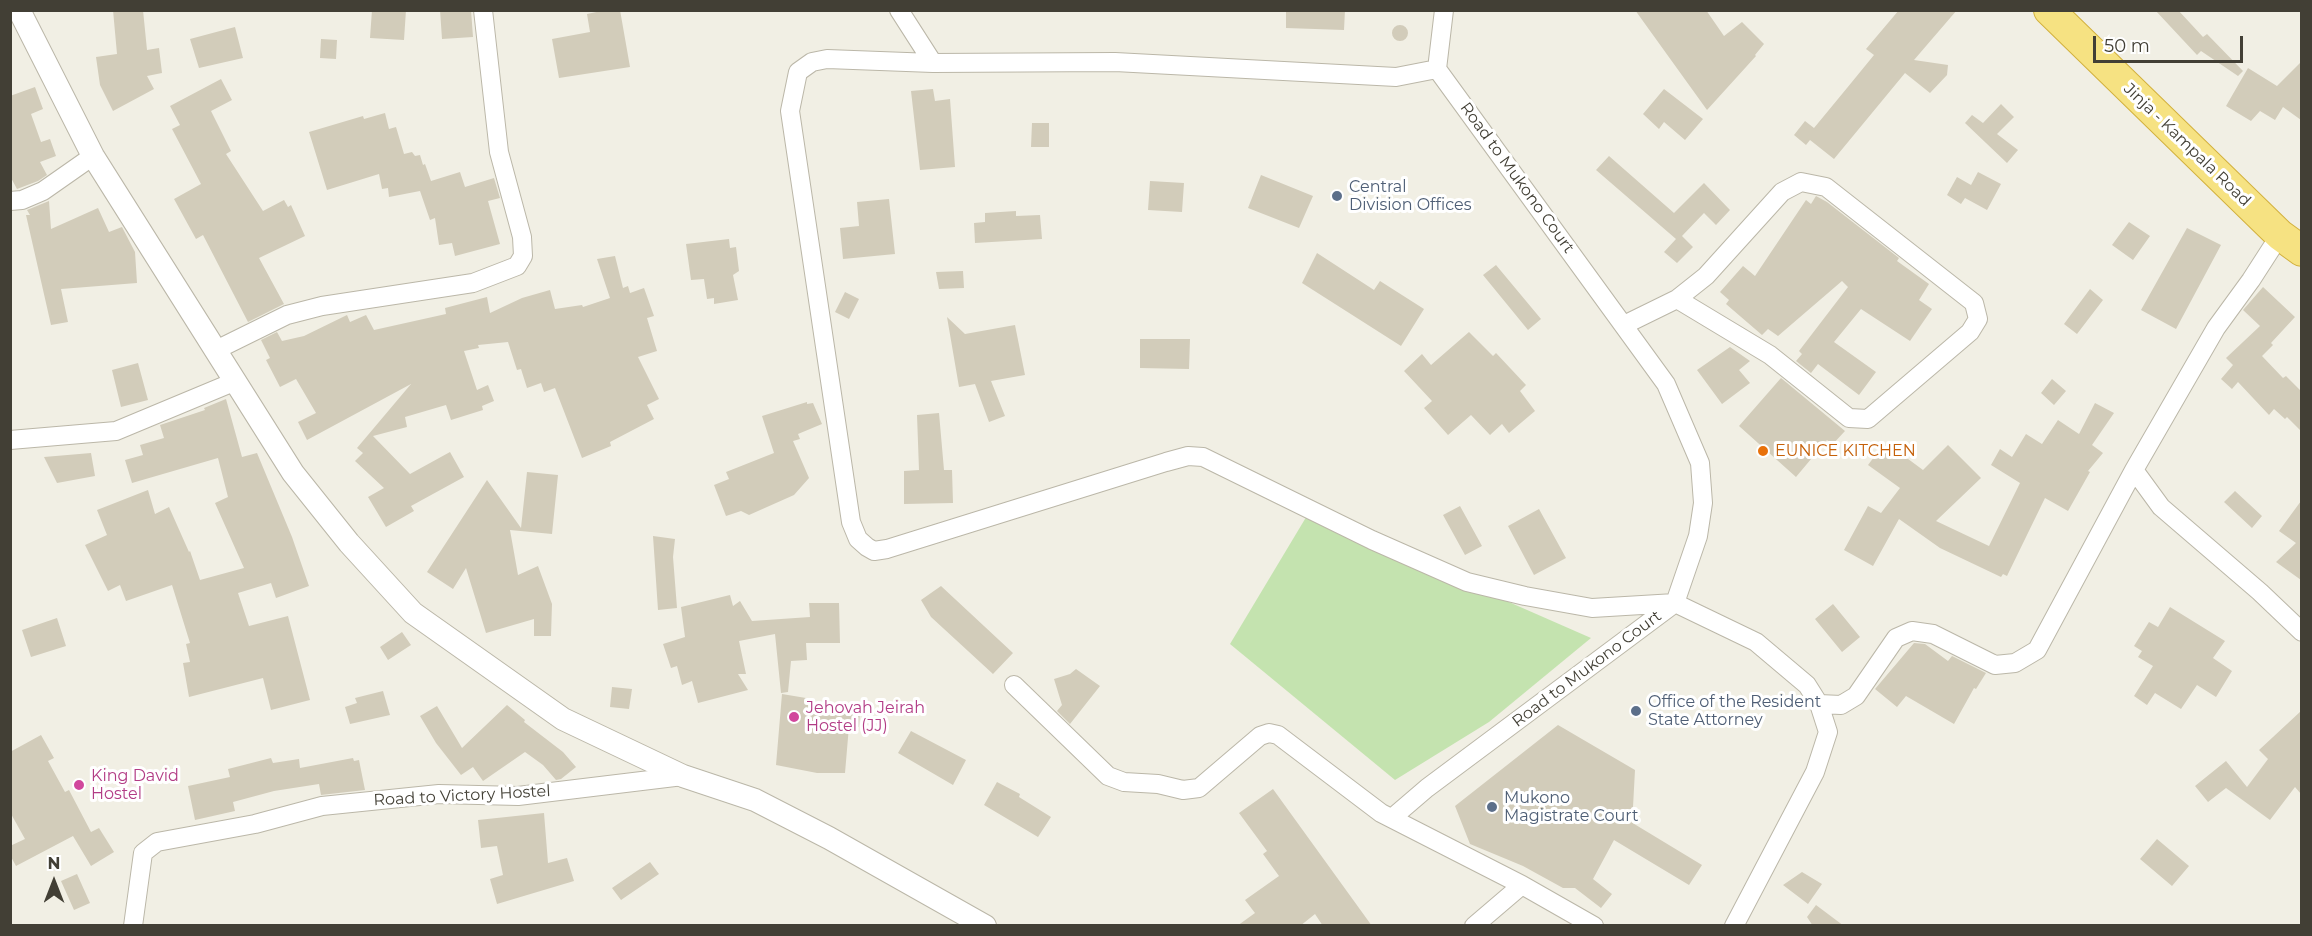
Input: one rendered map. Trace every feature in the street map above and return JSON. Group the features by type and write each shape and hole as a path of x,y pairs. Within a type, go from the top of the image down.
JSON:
{"highway":[{"name":"Jinja - Kampala Road","path":"2049,10 2291,243"}],"street":[{"path":"19,10 93,156 293,473 349,543 413,613 563,719 682,776 755,800 829,838 985,926"},
{"path":"216,350 287,315 322,306 463,285 517,266 523,256 522,237 499,152 483,10"},
{"path":"899,10 933,63"},
{"path":"1443,10 1437,69 1396,76 1115,62 933,63 827,59 812,62 798,72 790,111 850,522 858,539 867,547 874,550 887,549 1166,462 1188,456 1203,457 1372,540 1467,582 1525,596 1592,608 1675,603 1756,642 1808,685 1819,704 1828,732 1815,772 1734,926"},
{"name":"Road to Mukono Court","path":"1392,818 1427,789 1675,603 1698,536 1702,502 1700,463 1666,384 1437,69"},
{"path":"10,201 22,200 44,191 93,156"},
{"path":"1624,325 1677,299 1706,276 1782,192 1802,182 1827,187 1974,303 1978,319 1970,332 1868,419 1859,419 1850,418 1770,355 1677,299"},
{"path":"1819,704 1841,705 1856,696 1896,638 1912,631 1933,634 1995,665 2015,663 2037,650 2134,470 2211,338 2291,243"},
{"path":"10,440 116,431 236,381"},
{"path":"2134,470 2161,507 2260,592 2301,632"},
{"path":"1014,685 1108,776 1124,782 1158,784 1183,790 1199,788 1260,736 1269,733 1278,735 1381,813 1522,885 1594,926"},
{"name":"Road to Victory Hostel","path":"133,926 140,862 143,853 157,842 255,824 322,806 439,794 518,796 682,776"},
{"path":"1474,926 1522,885"}],"green space":[{"path":"1308,514 1591,638 1489,722 1395,780 1230,644"}],"building":[{"path":"113,10 143,10 147,50 159,48 162,73 147,76 154,89 113,111 100,85 96,57 117,54"},
{"path":"372,10 406,10 404,40 370,38"},
{"path":"440,10 471,10 473,37 442,39"},
{"path":"620,10 630,67 559,78 552,39 590,32 587,14"},
{"path":"1286,10 1345,10 1344,30 1286,28"},
{"path":"1635,10 1706,10 1724,36 1742,22 1764,44 1707,110"},
{"path":"1899,10 1957,10 1914,60 1948,65 1947,75 1930,93 1905,73 1834,159 1810,140 1806,145 1794,135 1805,121 1814,128 1874,55 1866,49"},
{"path":"2155,10 2178,10 2203,37 2207,34 2243,71 2238,76 2201,51 2197,55"},
{"path":"1400,25 1406,27 1408,33 1406,39 1400,41 1394,39 1392,33 1394,27"},
{"path":"235,27 243,58 199,68 190,39"},
{"path":"321,39 337,40 336,59 320,58"},
{"path":"2301,62 2301,120 2283,107 2275,120 2260,111 2251,121 2226,106 2248,68 2277,86"},
{"path":"221,79 232,100 211,111 231,151 226,154 263,211 284,200 288,207 291,205 305,236 259,258 284,304 248,322 203,235 196,239 174,199 201,184 172,129 180,125 170,106"},
{"path":"35,87 43,109 31,114 41,142 50,139 56,156 40,162 47,175 17,189 10,176 10,96"},
{"path":"933,89 935,101 950,99 955,167 920,170 911,91"},
{"path":"1664,89 1703,119 1685,140 1664,122 1659,129 1643,114"},
{"path":"2001,104 2014,117 1997,134 2018,150 2007,163 1965,123 1972,115 1983,123"},
{"path":"385,113 389,129 396,127 404,154 412,152 415,156 420,155 431,181 460,172 465,187 494,178 500,198 488,201 500,244 455,256 452,243 439,245 435,218 430,220 420,191 389,197 388,188 382,189 379,174 327,190 309,132 363,116 364,119"},
{"path":"1032,123 1049,123 1049,147 1031,147"},
{"path":"1609,156 1674,213 1704,183 1730,210 1716,225 1704,213 1682,236 1693,247 1677,263 1664,252 1676,239 1596,170"},
{"path":"1978,172 2001,184 1987,210 1965,198 1961,204 1947,195 1957,177 1971,185"},
{"path":"1261,175 1313,196 1299,228 1248,208"},
{"path":"1150,181 1184,183 1182,212 1148,210"},
{"path":"1816,196 1899,258 1897,261 1929,284 1919,300 1932,309 1910,341 1861,309 1834,342 1876,372 1859,395 1818,364 1811,373 1796,361 1802,354 1799,351 1848,287 1842,281 1778,336 1768,329 1762,335 1726,304 1729,300 1720,292 1743,266 1755,276 1806,200 1811,204"},
{"path":"889,199 895,254 843,259 840,228 859,226 857,202"},
{"path":"49,201 51,229 98,208 109,232 122,227 135,252 137,283 61,289 68,322 51,325 26,215 30,215 27,210"},
{"path":"1016,211 1016,216 1040,215 1042,239 975,243 974,223 985,222 985,213"},
{"path":"2129,222 2150,236 2133,260 2112,245"},
{"path":"2187,228 2221,245 2176,329 2141,310"},
{"path":"729,239 730,248 736,247 739,271 733,275 738,300 714,304 714,298 707,299 704,279 691,280 686,244"},
{"path":"1317,253 1374,290 1380,281 1424,309 1401,346 1302,283"},
{"path":"615,256 623,288 628,286 630,293 644,288 654,316 647,318 657,351 638,357 659,399 647,405 654,419 610,442 611,446 582,458 555,388 544,392 541,383 527,388 521,369 517,370 508,342 478,345 479,348 464,351 477,390 488,385 494,401 482,406 483,410 451,420 446,405 405,417 407,427 373,436 410,474 450,452 464,477 411,506 414,511 386,527 368,497 384,488 355,461 363,453 357,448 411,384 307,440 298,422 316,413 296,379 280,387 266,360 270,358 261,340 277,332 282,341 304,336 347,315 350,322 366,315 374,330 446,314 445,308 487,297 490,313 522,298 550,290 555,309 582,305 583,307 610,298 597,259"},
{"path":"1496,265 1541,319 1528,330 1483,275"},
{"path":"963,271 964,288 939,289 936,272"},
{"path":"2263,287 2295,317 2262,356 2283,378 2286,376 2301,391 2301,431 2287,417 2285,419 2274,409 2269,415 2238,382 2232,389 2221,379 2233,365 2226,358 2260,326 2243,310"},
{"path":"2090,289 2103,300 2077,334 2064,324"},
{"path":"845,292 859,299 849,319 835,312"},
{"path":"947,317 965,334 1015,325 1025,375 991,381 1005,416 989,422 975,384 959,387"},
{"path":"1469,332 1493,356 1496,353 1526,385 1520,391 1535,411 1509,433 1502,424 1490,435 1471,415 1448,435 1424,408 1432,401 1404,371 1422,354 1431,365"},
{"path":"1140,339 1190,339 1189,369 1140,368"},
{"path":"1730,347 1750,361 1739,370 1750,383 1722,404 1697,370"},
{"path":"138,363 148,400 121,407 112,370"},
{"path":"1781,378 1845,431 1832,445 1827,440 1796,477 1739,426"},
{"path":"2052,379 2066,391 2054,405 2041,393"},
{"path":"226,399 242,457 257,453 292,537 309,586 276,598 271,583 238,593 249,626 288,616 310,700 271,710 263,678 189,697 183,663 190,662 186,644 190,643 172,585 126,601 120,585 108,591 85,545 107,535 97,510 148,490 155,514 169,507 190,551 200,580 244,568 215,503 228,497 218,458 132,483 125,460 143,455 140,445 164,438 160,425 205,410 204,408"},
{"path":"807,402 807,404 813,403 822,424 798,434 800,439 793,441 809,478 794,495 749,515 741,511 726,516 714,485 729,479 726,472 774,453 762,416"},
{"path":"2095,403 2114,413 2092,445 2103,453 2088,471 2090,472 2068,511 2045,498 2007,576 2003,574 2001,577 1940,548 1899,519 1873,566 1844,550 1868,506 1881,513 1900,488 1868,465 1883,445 1893,453 1896,450 1923,470 1948,445 1981,478 1936,521 1989,546 2020,483 1991,465 2000,449 2012,457 2026,434 2042,444 2058,420 2079,434"},
{"path":"939,413 944,470 952,470 953,503 904,504 904,471 919,470 917,415"},
{"path":"91,453 95,476 57,483 44,457"},
{"path":"527,472 558,475 552,534 510,530 518,575 538,566 552,604 551,636 534,636 534,619 486,633 466,568 453,589 427,572 487,480 521,528"},
{"path":"2235,491 2262,516 2252,528 2224,502"},
{"path":"2301,501 2301,580 2276,562 2296,543 2279,531"},
{"path":"1460,506 1482,546 1465,555 1443,515"},
{"path":"1539,509 1566,558 1534,575 1508,526"},
{"path":"653,536 675,539 673,557 677,608 658,610"},
{"path":"941,586 1013,653 993,674 931,617 921,600"},
{"path":"730,595 733,606 740,601 752,621 810,617 809,603 839,603 840,643 806,643 807,660 791,661 788,692 781,693 775,634 739,641 746,674 738,674 748,690 698,703 692,681 682,685 677,666 671,668 663,644 685,637 681,607"},
{"path":"1833,604 1860,637 1842,652 1815,619"},
{"path":"2170,607 2225,641 2213,658 2232,671 2216,697 2197,685 2181,709 2155,693 2147,705 2134,696 2153,666 2138,657 2142,651 2134,646 2149,622 2158,627"},
{"path":"57,618 66,646 31,657 22,630"},
{"path":"402,632 411,645 388,660 380,647"},
{"path":"1914,643 1925,644 1948,661 1952,656 1986,673 1976,689 1974,688 1954,724 1906,696 1897,707 1875,689"},
{"path":"1076,669 1100,686 1070,724 1057,711 1062,705 1054,679 1070,674"},
{"path":"612,687 632,689 629,709 610,707"},
{"path":"383,691 390,715 350,724 345,707 357,703 355,698"},
{"name":"Jehovah Jeirah Hostel (JJ)","path":"782,694 812,699 811,709 860,711 859,727 849,726 845,773 817,773 776,765"},
{"path":"507,705 525,720 524,722 563,752 576,767 561,779 556,780 543,765 525,752 483,781 473,767 461,775 436,743 420,716 437,706 462,748"},
{"path":"2301,711 2301,794 2295,787 2270,820 2226,788 2208,802 2195,786 2226,761 2247,787 2268,759 2259,750"},
{"name":"Mukono Magistrate Court","path":"1558,725 1635,770 1633,807 1626,819 1702,865 1689,885 1614,840 1593,879 1612,894 1601,908 1575,888 1563,888 1523,866 1470,844 1455,806"},
{"path":"911,731 966,760 953,785 898,753"},
{"path":"41,735 54,758 48,761 65,792 69,790 91,832 99,828 114,852 91,866 73,836 16,866 10,855 10,846 25,839 10,812 10,752"},
{"path":"271,758 273,763 299,759 300,768 353,758 354,761 359,760 365,790 321,795 319,784 274,791 233,802 235,811 195,820 188,786 230,777 228,769"},
{"path":"997,782 1020,794 1019,797 1051,817 1038,837 984,805"},
{"path":"1273,789 1372,926 1323,926 1315,914 1300,926 1237,926 1255,913 1245,900 1279,876 1263,854 1267,851 1239,813"},
{"path":"544,813 548,863 567,858 574,881 497,904 490,879 503,875 497,846 481,848 478,820"},
{"path":"2157,839 2189,866 2172,886 2140,859"},
{"path":"650,862 659,874 621,900 612,888"},
{"path":"1802,872 1822,884 1808,904 1783,885"},
{"path":"77,874 90,903 74,910 61,881"},
{"path":"1816,905 1844,926 1813,926 1807,917"}],"place":[{"name":"Central Division Offices","path":"1337,196"},
{"name":"EUNICE KITCHEN","path":"1763,451"},
{"name":"Office of the Resident State Attorney","path":"1636,711"},
{"name":"Jehovah Jeirah Hostel (JJ)","path":"794,717"},
{"name":"King David Hostel","path":"79,785"},
{"name":"Mukono Magistrate Court","path":"1492,807"}]}
